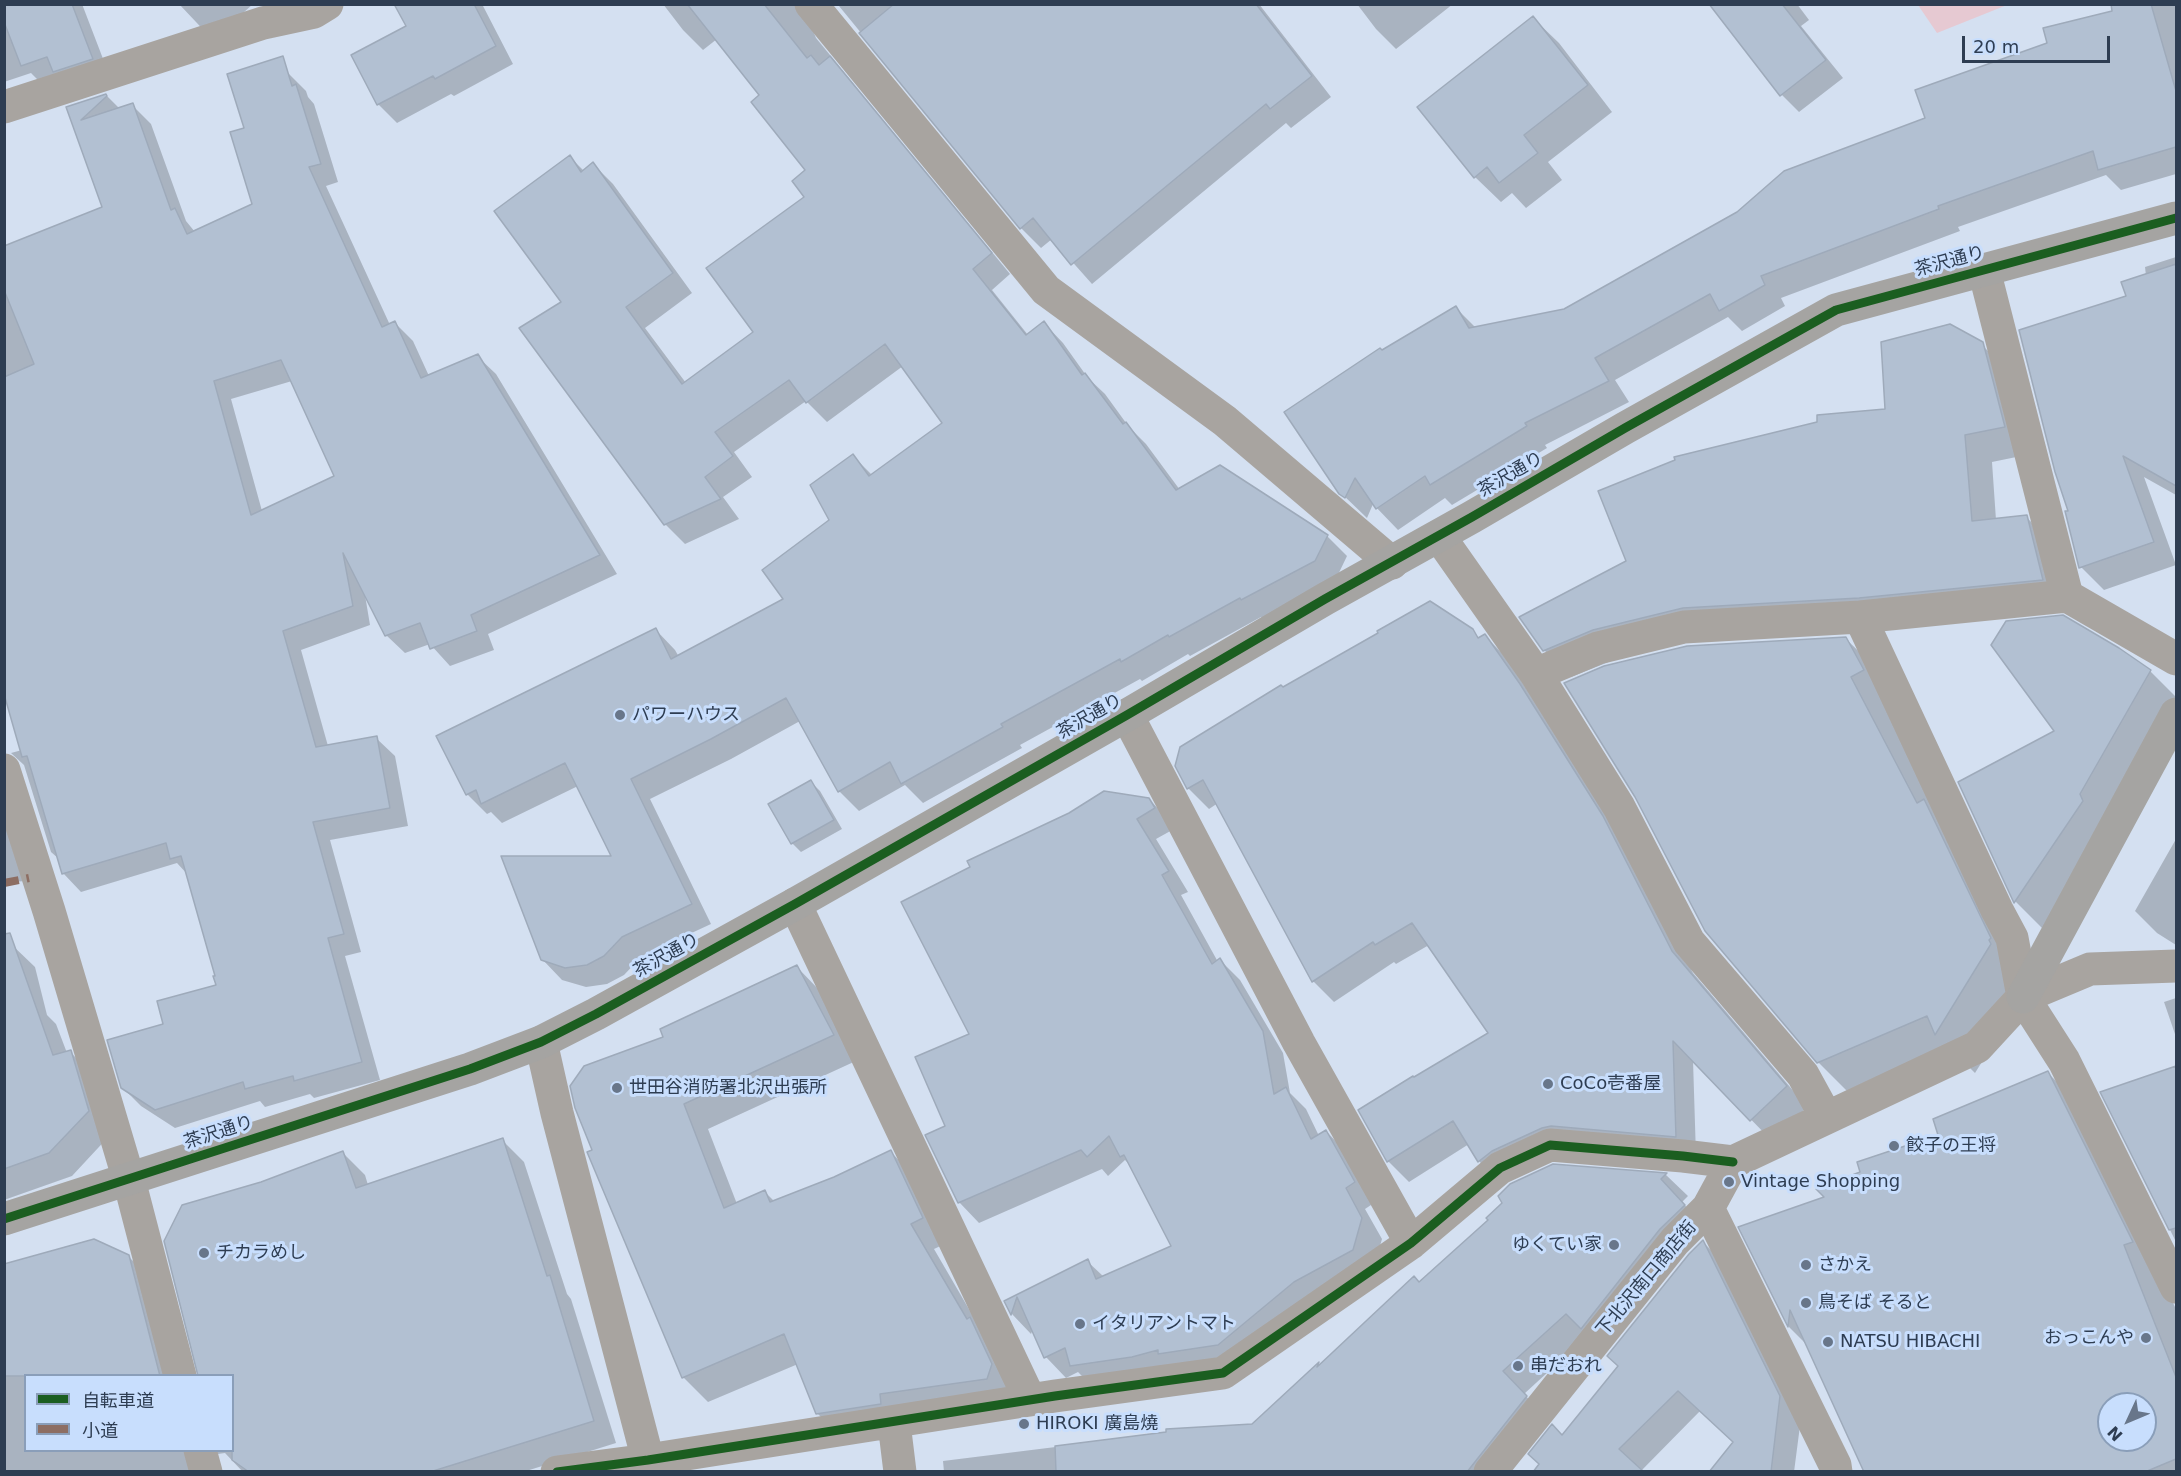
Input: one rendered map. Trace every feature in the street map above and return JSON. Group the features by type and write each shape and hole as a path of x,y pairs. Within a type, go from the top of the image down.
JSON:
{"street":[{"path":"4,107 262,23 314,12 327,4"},
{"path":"811,4 1046,290 1225,421 1392,562"},
{"name":"茶沢通り","path":"4,1219 470,1069 541,1042 795,904 1325,599 1836,310 2176,218"},
{"path":"1984,270 2067,596"},
{"path":"1439,536 1536,674 1619,807 1689,942 1803,1075 1826,1118"},
{"path":"1536,674 1598,648 1684,627 1860,617 2067,596 2176,659"},
{"path":"1860,617 2012,938 2023,997 2064,1061 2176,1287"},
{"path":"557,1472 1223,1373 1411,1243 1500,1168 1550,1145 1733,1162 1977,1047 2023,997 2176,714"},
{"path":"1127,715 1299,1043 1411,1243"},
{"path":"4,770 49,910 129,1180 179,1374"},
{"path":"795,904 1030,1400"},
{"path":"2023,997 2090,969 2176,966"},
{"path":"541,1042 557,1113 648,1460"},
{"name":"下北沢南口商店街","path":"1490,1472 1675,1241 1708,1208 1733,1162"},
{"path":"1708,1208 1835,1465 1836,1472"},
{"path":"894,1423 900,1472"},
{"path":"201,1452 206,1472"}],"shaded area":[{"path":"1918,5 2007,5 1937,33"}],"building":[{"path":"4,4 72,4 93,59 53,72 47,57 21,66 4,22"},
{"path":"394,4 474,4 496,46 435,79 433,76 377,105 351,55 406,26"},
{"path":"687,4 764,4 807,58 811,55 819,65 830,56 992,253 973,269 1026,335 1044,321 1082,375 1085,373 1123,424 1126,422 1176,490 1220,465 1328,535 1315,561 1241,600 1240,598 1169,637 1168,635 1121,662 1120,659 1001,724 1003,727 901,784 890,762 838,792 786,698 631,779 692,904 622,937 604,956 587,965 565,968 541,960 501,856 611,856 565,763 481,804 476,790 466,795 436,736 656,628 671,659 783,599 762,570 829,520 810,485 853,454 869,476 942,423 885,344 806,403 789,380 715,432 733,456 705,477 721,499 664,525 519,328 561,302 494,211 570,155 581,172 593,162 673,273 626,307 682,384 753,332 706,268 804,197 792,181 805,170 751,102 759,95"},
{"path":"894,4 1256,4 1312,76 1270,109 1266,104 1071,265 1033,218 1020,229 859,33"},
{"path":"1709,4 1782,4 1826,60 1780,96"},
{"path":"2111,4 2151,4 2176,91 2176,147 2098,170 2093,151 1938,206 1939,209 1761,276 1765,285 1719,311 1710,294 1595,358 1609,381 1525,423 1527,426 1430,485 1425,476 1376,509 1355,478 1345,498 1339,494 1284,412 1380,348 1382,350 1456,306 1469,328 1564,309 1737,212 1784,171 1925,118 1915,90 2047,43 2043,28 2112,11"},
{"path":"1533,16 1588,85 1524,135 1538,153 1499,183 1487,167 1474,178 1417,107"},
{"path":"283,56 292,86 296,84 321,164 309,167 382,327 395,321 421,378 478,354 600,555 471,615 477,631 430,649 420,623 385,636 343,553 353,606 283,631 316,747 377,736 390,808 313,822 344,934 328,938 362,1062 294,1081 293,1076 245,1089 243,1082 155,1110 121,1088 107,1040 163,1024 157,1001 216,985 213,976 215,976 181,856 170,859 166,843 62,874 27,756 22,757 4,694 4,377 34,364 4,290 4,246 102,207 66,107 106,94 107,96 81,120 133,103 171,210 175,208 187,234 252,204 230,132 244,128 227,74","holes":["281,360 334,476 251,515 214,381"]},
{"path":"2176,264 2176,486 2123,456 2154,542 2079,568 2065,511 2068,511 2055,472 2019,330 2126,296 2121,282"},
{"path":"1950,324 1983,342 2005,427 1965,435 1972,521 2027,515 2043,580 1859,598 1683,608 1593,630 1543,651 1519,617 1626,561 1598,491 1675,460 1674,457 1817,422 1817,415 1885,409 1881,342"},
{"path":"1430,601 1473,629 1478,638 1485,634 1520,684 1603,816 1672,951 1787,1086 1750,1121 1673,1041 1676,1137 1551,1126 1492,1151 1478,1162 1453,1121 1387,1162 1358,1110 1488,1033 1412,923 1375,945 1373,942 1312,982 1203,780 1187,789 1175,766 1180,747 1281,685 1283,687"},
{"path":"2063,615 2151,670 2080,794 2083,801 2014,903 1958,782 2054,731 1991,645 2006,621"},
{"path":"1846,637 1864,670 1851,677 1917,803 1924,799 1991,938 1989,940 1991,944 1935,1035 1927,1016 1817,1063 1705,931 1635,797 1564,683 1604,666 1687,646"},
{"path":"811,780 834,820 791,844 768,804"},
{"path":"1104,791 1149,798 1155,808 1137,819 1169,871 1162,875 1212,964 1220,958 1263,1031 1274,1094 1286,1087 1311,1139 1326,1130 1355,1182 1346,1188 1362,1218 1353,1250 1294,1282 1218,1345 1158,1354 1158,1350 1132,1357 1070,1366 1065,1348 1044,1358 1017,1297 1011,1315 1004,1301 1088,1259 1096,1279 1171,1246 1124,1155 1120,1157 1109,1136 1087,1157 1081,1150 958,1203 925,1135 945,1126 915,1057 969,1034 901,902 970,867 967,861 1069,813"},
{"path":"10,933 53,1055 71,1050 89,1111 49,1153 4,1169 4,934"},
{"path":"797,965 834,1035 684,1104 724,1208 765,1190 770,1202 834,1177 891,1150 923,1218 911,1224 967,1319 970,1317 992,1364 987,1379 880,1394 881,1404 816,1414 784,1334 682,1378 587,1152 592,1150 575,1108 570,1086 584,1066 663,1037 660,1029"},
{"path":"2176,1066 2176,1228 2169,1230 2100,1092"},
{"path":"2048,1071 2133,1242 2124,1245 2176,1377 2176,1459 2145,1472 1864,1472 1790,1310 1788,1327 1738,1227 1824,1197 1816,1189 1860,1172 1857,1162 1938,1135 1933,1119"},
{"path":"503,1138 547,1276 550,1275 594,1421 430,1472 249,1472 232,1460 232,1452 234,1452 234,1374 197,1374 164,1241 182,1205 261,1182 343,1151 356,1188"},
{"path":"1553,1164 1667,1173 1661,1179 1685,1205 1660,1229 1581,1329 1566,1314 1503,1371 1527,1396 1467,1472 1056,1472 1055,1446 1166,1432 1166,1429 1252,1424 1414,1276 1419,1282 1488,1220 1486,1218 1502,1203 1498,1196 1510,1184"},
{"path":"94,1239 129,1255 159,1374 4,1376 4,1264"},
{"path":"1703,1240 1780,1396 1771,1472 1709,1472 1733,1442 1678,1391 1619,1449 1644,1472 1533,1472 1539,1464 1528,1454 1552,1424 1562,1435 1618,1366 1607,1356 1689,1254"}],"marked path":[{"path":"4,883 29,878"}],"cycle path":[{"path":"4,1219 470,1069 541,1042 795,904 1325,599 1836,310 2176,218"},
{"path":"557,1472 648,1460 1055,1396 1223,1373 1411,1243 1500,1168 1550,1145 1733,1162"}],"place":[{"name":"パワーハウス","path":"620,715"},
{"name":"CoCo壱番屋","path":"1548,1084"},
{"name":"世田谷消防署北沢出張所","path":"617,1088"},
{"name":"餃子の王将","path":"1894,1146"},
{"name":"Vintage Shopping","path":"1729,1182"},
{"name":"ゆくてい家","path":"1614,1245"},
{"name":"チカラめし","path":"204,1253"},
{"name":"さかえ","path":"1806,1265"},
{"name":"鳥そば そると","path":"1806,1303"},
{"name":"イタリアントマト","path":"1080,1324"},
{"name":"おっこんや","path":"2146,1338"},
{"name":"NATSU HIBACHI","path":"1828,1342"},
{"name":"串だおれ","path":"1518,1366"},
{"name":"HIROKI 廣島燒","path":"1024,1424"}]}
